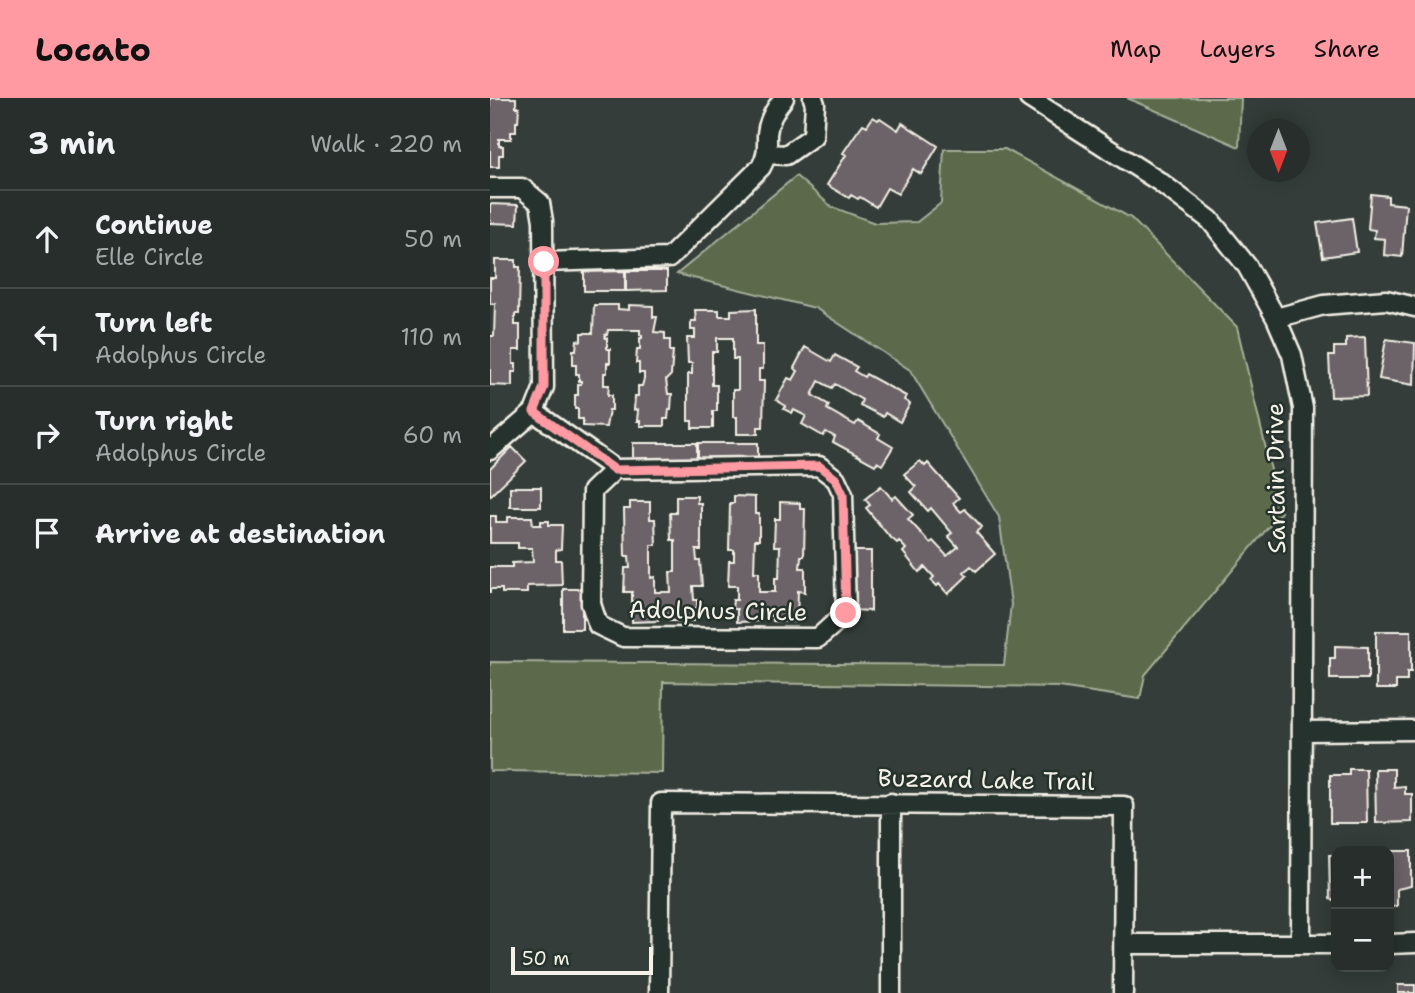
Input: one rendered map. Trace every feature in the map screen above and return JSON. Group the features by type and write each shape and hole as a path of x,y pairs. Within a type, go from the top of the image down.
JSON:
{"street":[{"path":"544,262 669,258 761,167 768,154 767,131 774,110 783,98"},
{"path":"768,154 786,155 813,135 813,98"},
{"name":"Sartain Drive","path":"1028,98 1160,182 1210,220 1247,266 1276,318 1292,355 1303,408 1301,944"},
{"path":"490,188 522,188 540,203 544,262 544,387 534,412 490,450"},
{"path":"1276,318 1324,304 1373,300 1386,300 1415,307"},
{"path":"534,412 615,470"},
{"name":"Adolphus Circle","path":"819,466 836,479 843,494 846,613 818,638 623,637 598,625 591,604 592,491 615,470 819,466"},
{"path":"1302,731 1415,730"},
{"name":"Buzzard Lake Trail","path":"659,993 661,803 1124,806 1123,993"},
{"path":"891,803 891,993"},
{"path":"1394,944 1415,943"},
{"path":"1124,944 1331,944"}],"green space":[{"path":"1127,98 1241,98 1239,147"},
{"path":"944,149 1005,149 1131,218 1237,327 1281,512 1145,675 1140,699 1059,687 663,682 662,773 490,771 490,662 1004,665 1011,604 999,517 910,370 815,308 677,274 796,176 832,207 875,223 917,222 941,203"}],"building":[{"path":"490,98 516,98 516,107 519,107 516,132 511,132 511,139 499,139 499,146 503,146 503,155 499,155 499,167 490,167"},
{"path":"873,117 878,120 880,118 898,130 902,123 938,146 921,174 913,169 898,194 887,188 876,207 860,197 858,199 851,195 849,198 827,185 855,135 863,124 867,126"},
{"path":"1371,194 1388,196 1388,203 1406,205 1402,257 1384,255 1385,239 1374,238 1375,230 1368,229"},
{"path":"490,204 518,205 517,224 490,223"},
{"path":"1352,218 1357,252 1323,257 1317,223"},
{"path":"495,260 516,260 516,267 520,267 519,314 515,314 515,325 520,325 520,350 513,350 516,372 512,372 512,386 490,385 490,336 494,336 495,304 490,304 490,278 495,278"},
{"path":"625,271 625,291 584,291 584,272"},
{"path":"626,271 667,271 667,290 626,291"},
{"path":"594,305 618,305 618,309 629,310 629,305 653,306 653,317 657,317 654,332 665,333 665,340 670,340 670,351 673,351 671,375 666,380 668,394 672,394 671,409 668,419 664,419 664,426 640,426 640,421 637,421 638,410 634,410 638,386 642,386 644,379 644,373 639,373 639,363 636,363 637,349 640,349 642,338 640,330 608,330 605,335 607,349 610,349 610,363 607,363 607,373 604,373 604,385 609,385 608,395 612,395 612,410 609,410 606,427 583,426 583,419 578,419 575,395 578,395 578,384 581,384 581,381 579,374 576,374 576,365 573,365 573,350 576,350 577,340 581,341 581,333 593,333"},
{"path":"756,309 756,345 763,345 763,369 759,369 759,381 764,381 763,427 758,427 758,434 737,434 737,417 733,417 733,390 738,390 738,359 733,359 733,338 717,338 717,352 712,352 712,385 717,385 717,411 713,411 713,428 692,428 692,421 688,421 688,374 692,374 692,363 688,363 687,338 695,338 691,321 696,321 695,310 719,310 719,316 731,316 731,310"},
{"path":"1365,337 1367,396 1331,397 1329,356 1334,356 1334,347 1346,347 1346,338"},
{"path":"1386,339 1415,343 1414,385 1379,379"},
{"path":"805,347 831,362 835,355 857,367 854,371 864,377 866,374 906,396 904,400 910,404 900,422 885,413 883,417 860,405 862,400 835,384 832,388 819,381 812,395 829,405 827,409 855,425 858,421 880,434 878,438 893,447 882,465 877,462 875,465 833,442 835,437 826,432 823,436 802,424 806,416 784,409 786,406 776,400 788,378 793,380 798,371 794,368"},
{"path":"633,443 697,443 697,462 633,462"},
{"path":"698,443 758,443 758,462 698,462"},
{"path":"512,447 526,461 490,496 490,469"},
{"path":"920,461 925,466 928,463 959,498 953,503 961,512 965,509 982,527 976,532 995,554 976,571 971,566 964,572 967,576 948,594 931,580 934,577 925,567 919,572 903,552 906,549 888,535 866,508 870,505 865,499 881,486 892,499 896,496 913,515 908,519 930,543 933,541 947,556 958,547 948,536 952,533 931,508 928,511 911,492 916,487 904,474"},
{"path":"510,487 541,487 541,507 510,507"},
{"path":"676,496 697,496 697,503 701,503 701,550 696,550 697,561 700,561 702,586 693,586 694,600 697,600 697,608 693,608 694,621 669,621 669,615 658,616 658,621 632,622 632,592 624,592 625,568 630,568 629,556 625,556 624,509 630,509 630,502 650,502 650,519 655,519 656,545 651,545 651,578 655,577 655,592 671,592 670,572 675,572 675,540 671,540 670,513 676,513"},
{"path":"734,496 755,497 755,514 759,514 759,540 755,540 754,572 759,572 759,592 775,592 775,578 779,578 780,546 774,546 775,519 780,519 780,502 800,503 800,509 805,509 804,556 801,556 800,568 805,568 805,592 798,591 797,622 773,621 773,616 762,615 762,621 737,622 737,609 732,609 733,600 737,600 737,586 728,586 729,561 734,561 734,550 729,550 730,503 734,503"},
{"path":"490,516 496,516 496,522 508,522 508,517 532,517 533,525 549,521 549,525 562,525 561,549 556,550 556,560 561,560 562,585 527,586 527,593 502,593 502,589 490,589 490,567 512,567 512,563 533,562 532,548 518,548 518,543 490,543"},
{"path":"853,551 871,551 871,611 852,610"},
{"path":"563,589 582,589 582,629 563,629"},
{"path":"1376,631 1411,631 1411,672 1407,672 1407,681 1396,681 1396,689 1376,689"},
{"path":"1335,646 1368,647 1368,679 1330,679 1330,658 1335,658"},
{"path":"1349,769 1366,769 1367,823 1330,823 1330,775 1349,775"},
{"path":"1375,769 1394,769 1394,787 1405,786 1405,794 1412,794 1412,822 1376,823"},
{"path":"1394,851 1411,851 1411,886 1397,889 1397,906 1394,906"},
{"path":"1329,855 1331,855 1331,899"},
{"path":"1398,985 1415,985 1415,993 1398,993"}],"route":[{"path":"544,262 544,387 534,412 615,470 819,466 836,479 843,494 846,613"}]}
